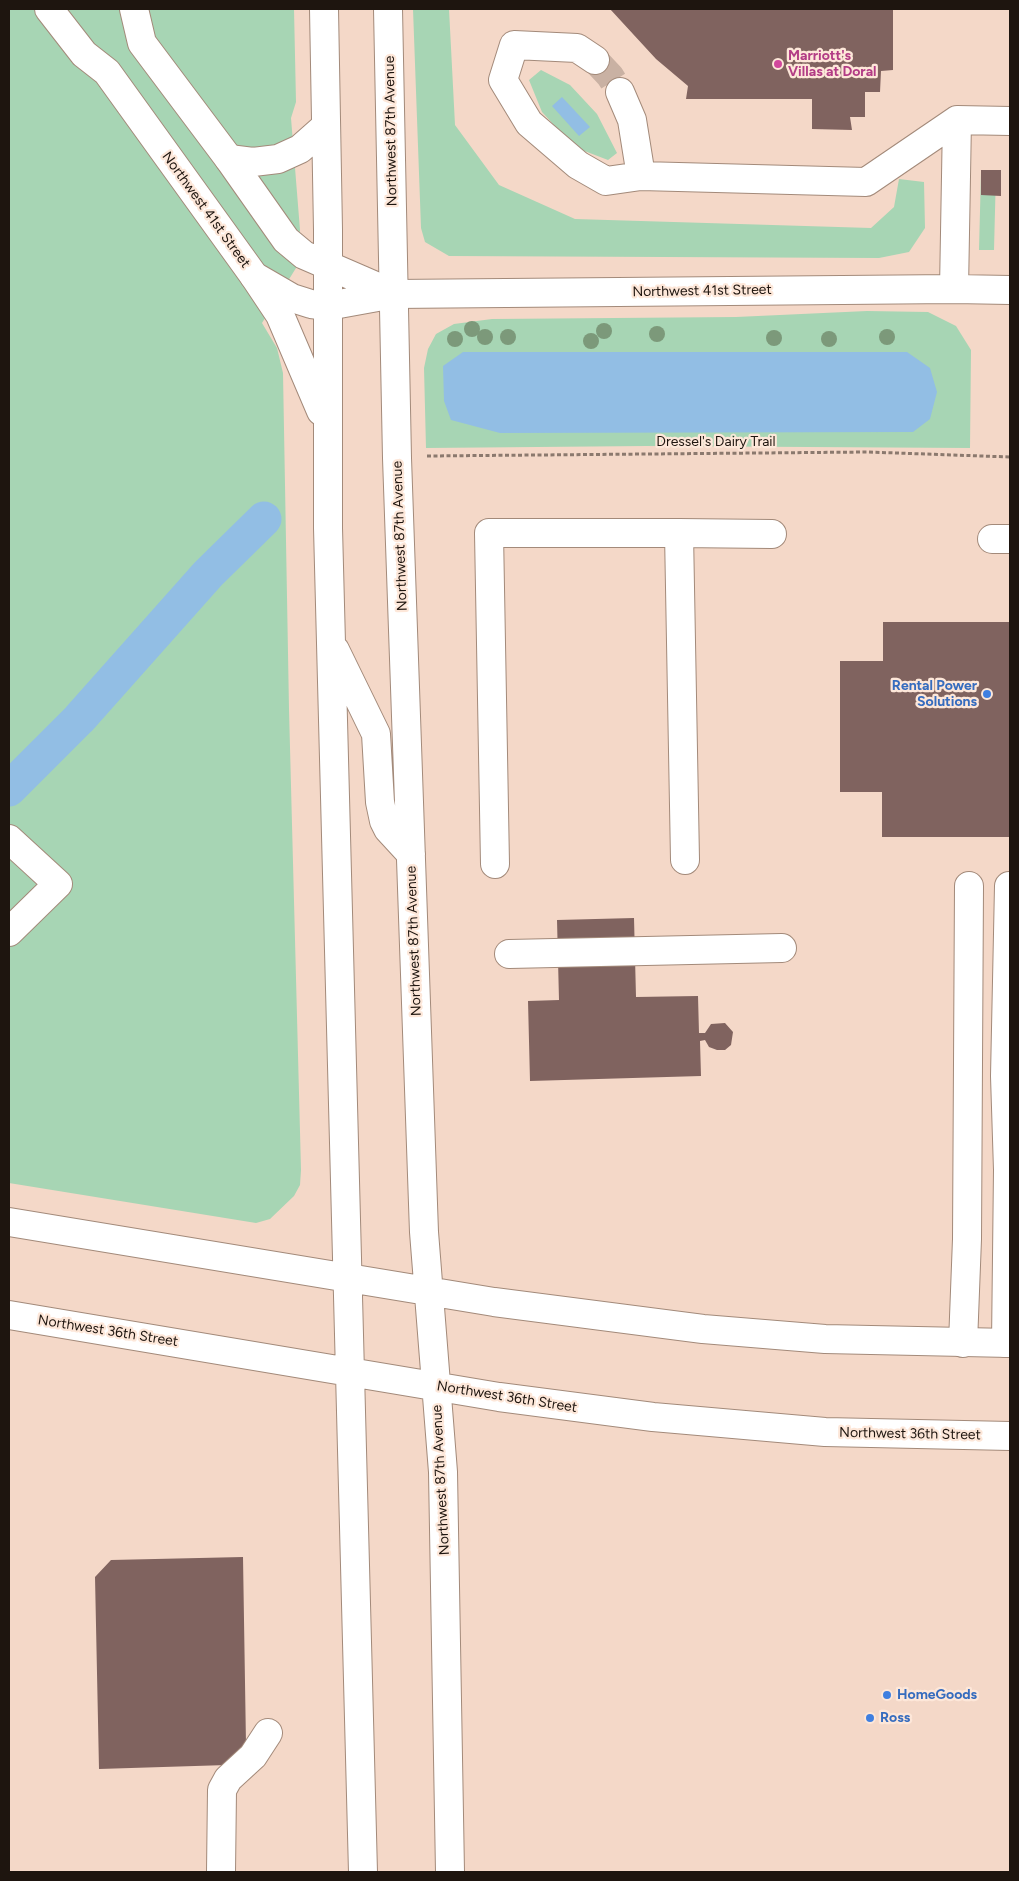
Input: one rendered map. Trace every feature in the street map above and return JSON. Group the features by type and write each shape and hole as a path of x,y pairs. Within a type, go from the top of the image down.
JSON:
{"main road":[{"name":"Northwest 41st Street","path":"50,9 84,54 108,72 254,276 292,298 328,306 394,294 954,288 1010,290"},
{"name":"Northwest 41st Street","path":"134,9 142,43 229,159 286,240 304,255 394,294"},
{"path":"324,9 328,266 327,424 331,642 363,1872"},
{"name":"Northwest 87th Avenue","path":"388,9 394,294 424,1232 443,1472 450,1872"},
{"path":"595,60 577,48 514,45 503,80 529,123 578,165 606,181 642,176 866,182 957,120 1010,121"},
{"path":"620,92 632,120 642,176"},
{"path":"954,288 957,120"},
{"path":"229,159 253,162 278,159 300,149 313,140 326,126"},
{"path":"254,276 280,315 306,370 327,424"},
{"path":"679,533 686,860"},
{"path":"495,864 489,534 772,534"},
{"path":"331,642 376,734 380,802 384,821 388,829 411,854"},
{"path":"9,932 58,884 11,841"},
{"path":"963,1343 967,1239 969,886"},
{"path":"9,1222 494,1302 702,1329 825,1339 1008,1344 1008,1170 1005,1076 1009,886"},
{"path":"509,954 782,948"},
{"name":"Northwest 36th Street","path":"9,1315 507,1398 737,1425 825,1432 1010,1436"},
{"path":"222,1872 222,1790 228,1779 253,1756 268,1733"}],"path":[{"name":"Dressel's Dairy Trail","path":"422,457 575,453 868,452 1010,457"}],"green space":[{"path":"9,9 294,9 296,102 291,118 300,230 296,268 262,323 277,348 283,373 289,709 301,1170 300,1185 294,1196 270,1219 256,1223 9,1183"},
{"path":"413,9 449,9 455,125 499,185 575,219 871,228 894,207 899,179 924,182 925,228 909,252 879,258 449,256 425,242 421,228"},
{"path":"541,70 570,85 597,114 617,153 608,160 574,147 542,112 529,80"},
{"path":"981,172 996,172 994,250 979,250"},
{"path":"867,311 928,312 956,326 971,350 970,448 647,446 426,448 424,368 428,349 436,334 454,324 492,319 736,317"}],"water":[{"path":"562,97 590,127 579,136 552,106"},
{"path":"463,352 907,352 930,368 937,392 930,419 913,432 500,433 451,420 444,401 443,366"}],"building":[{"name":"Marriott's Villas at Doral","path":"610,9 893,9 893,70 881,71 880,92 865,92 865,117 850,117 852,130 812,129 812,99 686,99 688,86 656,59"},
{"path":"981,170 1001,170 1001,196 981,195"},
{"path":"883,622 1010,622 1010,837 882,837 882,792 840,792 840,661 883,661"},
{"path":"634,918 636,997 698,996 699,1033 705,1033 711,1024 725,1023 733,1032 731,1045 725,1050 717,1050 709,1047 705,1040 700,1041 701,1076 530,1081 528,1001 559,1000 557,920"},
{"path":"243,1557 246,1745 227,1765 99,1769 95,1577 111,1560"}],"waterway":[{"path":"9,789 79,719 208,574 264,519"}],"tunnel":[{"path":"595,60 610,76 620,92"}],"place":[{"name":"Marriott's Villas at Doral","path":"778,64"},
{"name":"Rental Power Solutions","path":"987,694"},
{"name":"HomeGoods","path":"887,1695"},
{"name":"Ross","path":"870,1718"}]}
